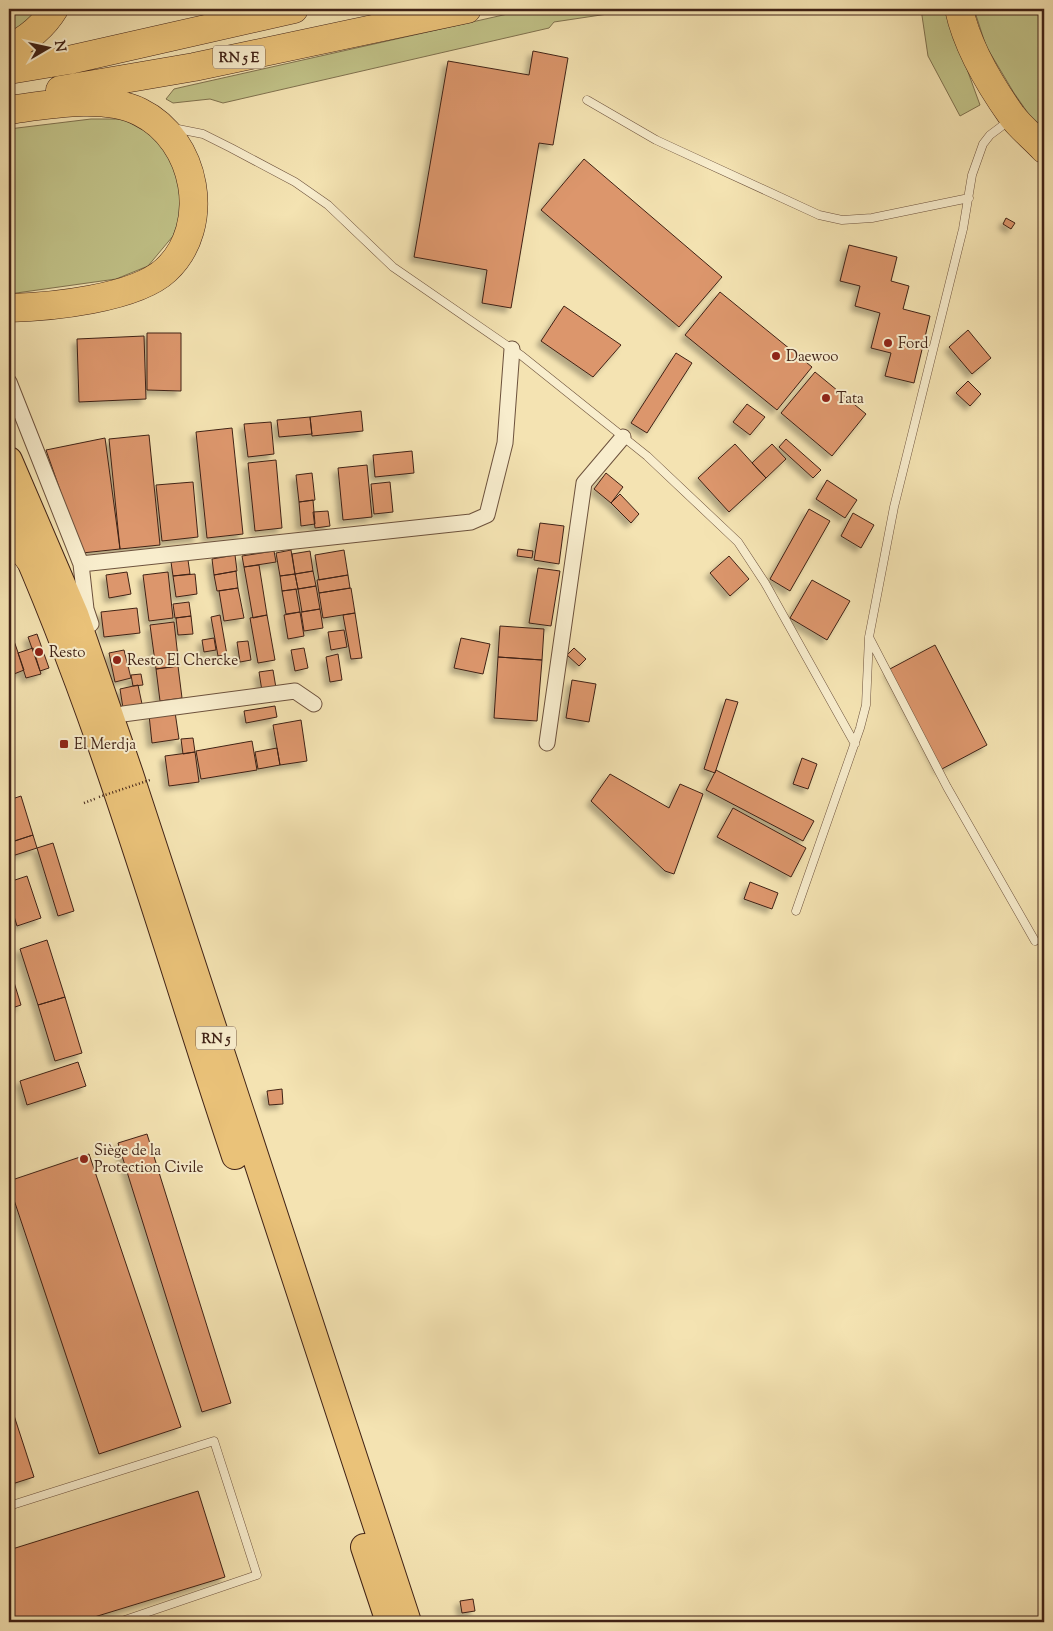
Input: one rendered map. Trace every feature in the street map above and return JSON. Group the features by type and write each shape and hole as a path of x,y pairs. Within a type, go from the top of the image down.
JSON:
{"highway":[{"path":"9,48 23,42 47,21 54,9"},
{"name":"RN 5 E","path":"9,70 69,60 294,9"},
{"name":"RN 5 E","path":"9,98 194,67 467,9"},
{"path":"959,9 971,44 994,89 1013,117 1044,149"},
{"path":"9,110 100,102 140,112 161,126 184,156 192,177 193,198 193,219 187,235 178,255 165,271 120,292 90,300 9,308"},
{"name":"RN 5","path":"9,460 62,582 119,724 408,1622"},
{"name":"RN 5","path":"9,513 30,560 87,705 383,1617"},
{"path":"9,532 30,560"}],"street":[{"path":"81,564 471,522 487,515 505,442 512,349"},
{"path":"9,382 81,564 86,609 119,724 295,691 314,704"},
{"path":"547,743 584,483 623,437"}],"lane":[{"path":"587,100 656,140 827,216 842,220 872,218 968,198"},
{"path":"796,910 855,744 866,704 869,637 894,507 963,229 972,175 983,144 990,135 1013,117"},
{"path":"161,126 203,134 295,182 328,205 393,267 512,349 647,456 738,542 765,582 855,744"},
{"path":"869,637 947,787 1035,941"},
{"path":"9,1506 214,1441 257,1575 119,1622"}],"path":[{"path":"84,803 150,780"}],"green space":[{"path":"9,9 41,9 9,36"},
{"path":"530,9 641,9 554,22 549,28 223,103 210,99 173,103 166,99 174,89"},
{"path":"921,9 948,9 948,17 980,105 960,116 928,56"},
{"path":"974,9 1044,9 1044,136 1014,93 986,46"},
{"path":"91,119 123,119 157,138 179,172 184,205 173,236 148,266 116,279 9,294 9,129"}],"building":[{"path":"533,51 568,58 553,145 539,143 511,308 482,303 487,270 414,257 448,61 529,75"},
{"path":"584,159 722,277 679,327 541,210"},
{"path":"1006,218 1015,223 1011,229 1003,224"},
{"path":"849,245 897,257 891,281 909,286 903,309 930,316 914,383 885,376 891,353 871,348 880,313 855,306 860,286 840,281"},
{"path":"720,292 812,367 777,410 685,335"},
{"path":"564,306 621,345 593,377 541,341"},
{"path":"968,330 991,358 972,374 949,347"},
{"path":"147,333 181,333 181,391 147,390"},
{"path":"144,336 146,399 79,402 77,339"},
{"path":"676,353 692,363 647,433 631,423"},
{"path":"815,372 866,414 832,456 781,413"},
{"path":"968,381 981,394 970,406 956,393"},
{"path":"747,404 765,417 750,435 733,422"},
{"path":"361,411 363,431 312,436 310,417"},
{"path":"310,417 312,434 279,437 277,420"},
{"path":"271,422 274,454 248,457 244,424"},
{"path":"232,428 243,534 207,538 196,432"},
{"path":"149,435 160,545 120,549 109,439"},
{"path":"105,438 120,549 82,553 46,450"},
{"path":"786,439 821,470 813,478 779,447"},
{"path":"735,444 766,478 729,512 698,478"},
{"path":"772,444 786,459 766,478 752,463"},
{"path":"412,451 414,473 375,477 373,455"},
{"path":"276,460 282,528 255,531 248,463"},
{"path":"367,465 372,517 343,520 338,468"},
{"path":"312,473 315,500 299,502 296,475"},
{"path":"606,473 623,487 611,503 594,489"},
{"path":"827,480 857,500 845,518 816,499"},
{"path":"193,482 198,537 162,541 156,485"},
{"path":"390,482 393,512 374,514 371,484"},
{"path":"620,494 639,514 631,523 611,503"},
{"path":"313,500 315,524 301,526 299,502"},
{"path":"809,509 830,521 790,591 770,579"},
{"path":"328,511 330,526 315,528 313,512"},
{"path":"853,513 874,525 861,548 841,536"},
{"path":"540,523 564,526 559,564 534,560"},
{"path":"518,549 533,551 532,558 517,556"},
{"path":"291,550 295,574 280,576 276,553"},
{"path":"344,550 348,575 319,580 315,555"},
{"path":"274,551 276,562 244,567 242,556"},
{"path":"310,551 313,571 295,574 292,554"},
{"path":"235,555 237,571 214,575 212,559"},
{"path":"729,556 749,579 730,596 710,573"},
{"path":"188,560 190,574 173,576 171,562"},
{"path":"259,565 267,615 253,618 244,567"},
{"path":"538,568 560,571 551,626 529,623"},
{"path":"236,571 238,588 217,591 214,575"},
{"path":"313,571 316,586 298,589 295,574"},
{"path":"127,572 131,594 109,598 106,575"},
{"path":"168,572 173,618 149,621 143,575"},
{"path":"195,574 197,594 176,597 173,576"},
{"path":"295,574 298,589 282,591 280,576"},
{"path":"348,575 350,588 319,593 317,580"},
{"path":"812,580 850,601 827,640 790,618"},
{"path":"316,586 320,609 302,612 298,589"},
{"path":"238,588 244,618 224,621 219,591"},
{"path":"351,588 355,613 323,618 319,593"},
{"path":"296,589 300,612 286,614 282,591"},
{"path":"189,602 191,616 175,618 173,604"},
{"path":"137,608 140,633 104,637 101,612"},
{"path":"320,609 323,628 304,631 301,612"},
{"path":"300,612 304,636 288,639 284,615"},
{"path":"355,613 362,658 351,659 343,615"},
{"path":"220,615 227,655 218,656 211,617"},
{"path":"267,615 275,660 258,663 250,618"},
{"path":"191,616 193,634 178,635 176,618"},
{"path":"174,622 179,666 156,669 150,625"},
{"path":"500,626 544,629 542,660 498,657"},
{"path":"344,630 347,647 331,650 328,632"},
{"path":"37,634 49,668 40,671 28,637"},
{"path":"13,638 24,670 9,676 9,639"},
{"path":"214,638 216,650 204,652 202,640"},
{"path":"461,638 490,644 483,674 454,668"},
{"path":"248,641 251,660 240,662 237,642"},
{"path":"935,645 987,745 940,770 888,670"},
{"path":"33,648 41,674 26,678 18,653"},
{"path":"304,648 308,668 295,671 291,650"},
{"path":"574,648 586,659 579,666 567,655"},
{"path":"124,650 131,678 115,682 109,653"},
{"path":"338,654 342,680 330,682 326,657"},
{"path":"498,657 542,660 537,721 494,718"},
{"path":"178,666 182,698 160,701 156,669"},
{"path":"273,670 276,688 262,691 259,672"},
{"path":"141,674 143,685 133,686 131,675"},
{"path":"572,680 596,684 589,722 566,718"},
{"path":"138,685 142,704 123,708 120,689"},
{"path":"726,699 738,702 715,773 704,769"},
{"path":"275,706 277,717 246,723 244,711"},
{"path":"175,712 179,739 152,743 149,715"},
{"path":"301,720 307,761 280,765 273,725"},
{"path":"193,738 195,752 183,754 181,739"},
{"path":"252,741 257,770 201,779 196,751"},
{"path":"277,748 280,765 258,769 255,752"},
{"path":"195,752 199,782 169,786 165,756"},
{"path":"802,758 817,764 808,789 793,784"},
{"path":"716,770 814,821 803,841 706,790"},
{"path":"610,774 669,808 680,784 703,794 674,874 665,871 591,801"},
{"path":"21,796 33,835 14,841 9,826 9,800"},
{"path":"733,808 806,848 791,877 717,837"},
{"path":"33,835 37,848 9,857 9,843"},
{"path":"53,843 74,911 58,916 37,848"},
{"path":"27,876 41,918 17,926 9,900 9,882"},
{"path":"750,882 778,893 772,909 744,899"},
{"path":"47,940 65,997 38,1005 20,949"},
{"path":"9,966 21,1005 9,1009"},
{"path":"65,997 82,1053 55,1061 38,1005"},
{"path":"78,1062 86,1086 27,1105 20,1081"},
{"path":"282,1089 283,1104 269,1105 267,1091"},
{"path":"147,1134 231,1403 202,1412 118,1143"},
{"path":"89,1154 181,1427 99,1454 9,1185 9,1181"},
{"path":"9,1400 34,1477 9,1485"},
{"path":"198,1491 225,1577 78,1622 9,1622 9,1550"},
{"path":"473,1599 475,1611 462,1613 460,1601"}],"place":[{"name":"Ford","path":"888,343"},
{"name":"Daewoo","path":"776,356"},
{"name":"Tata","path":"826,398"},
{"name":"Resto","path":"39,652"},
{"name":"Resto El Chercke","path":"117,660"},
{"name":"El Merdja","path":"64,744"},
{"name":"Siège de la Protection Civile","path":"84,1159"}]}
